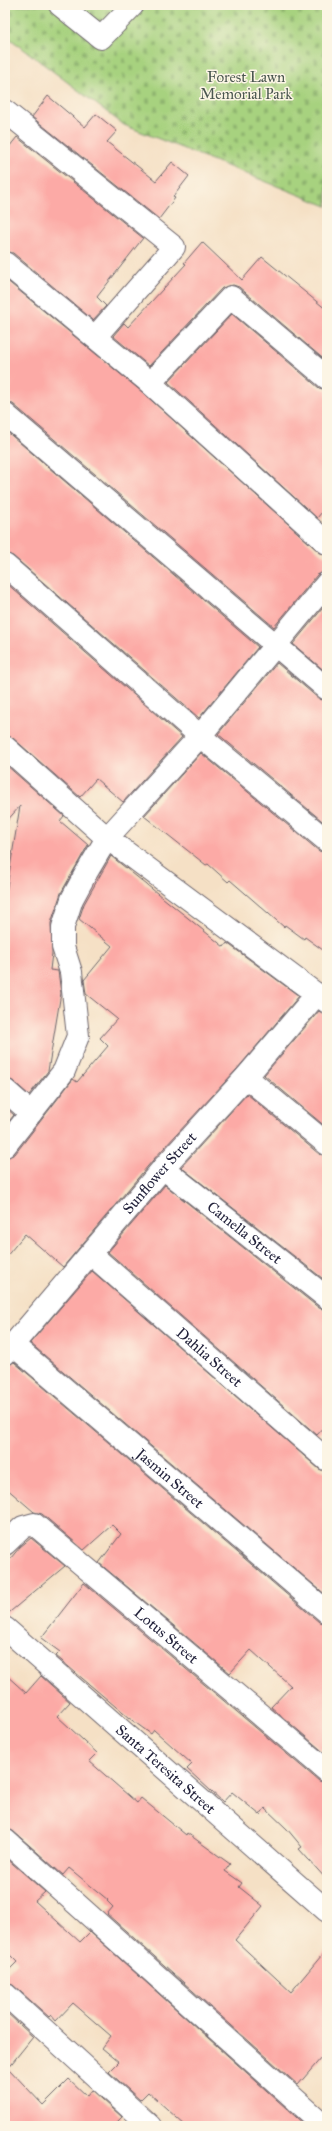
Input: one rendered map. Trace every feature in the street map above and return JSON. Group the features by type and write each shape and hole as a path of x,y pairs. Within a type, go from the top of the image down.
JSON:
{"street":[{"path":"60,5 102,38 133,5"},
{"path":"5,111 174,248 95,337"},
{"path":"5,263 150,383 327,543"},
{"path":"150,383 231,297 327,378"},
{"path":"5,414 327,689"},
{"path":"5,565 200,736 327,841"},
{"path":"5,1146 64,1071 78,1036 71,972 63,947 64,927 72,899 107,838 200,736 327,583"},
{"path":"5,747 107,838 322,998"},
{"name":"Sunflower Street","path":"9,1350 163,1168 246,1077 322,998"},
{"path":"246,1077 327,1144"},
{"path":"5,1090 32,1113"},
{"name":"Camella Street","path":"163,1168 327,1298"},
{"name":"Dahlia Street","path":"91,1254 327,1460"},
{"name":"Jasmin Street","path":"9,1350 327,1612"},
{"name":"Lotus Street","path":"5,1544 23,1527 34,1524 327,1771"},
{"name":"Santa Teresita Street","path":"5,1628 327,1911"},
{"path":"5,1840 325,2126"},
{"path":"5,1994 150,2126"}],"green space":[{"name":"Forest Lawn Memorial Park","path":"5,5 327,5 327,206 124,125 5,35"}],"building":[{"path":"48,96 85,127 96,114 117,131 107,142 156,181 172,162 189,176 159,219 32,117"},
{"path":"17,137 143,238 97,297 106,306 93,320 13,253 5,251 5,152"},
{"path":"202,242 242,280 262,257 327,310 327,362 239,287 233,285 222,288 149,366 113,336 124,323 128,327 186,264 184,263"},
{"path":"5,279 142,392 319,552 327,557 327,571 317,575 274,627 13,404 5,402"},
{"path":"232,314 319,388 327,390 327,506 317,518 168,382"},
{"path":"5,430 258,647 199,718 13,556 5,553"},
{"path":"5,582 182,737 123,802 96,779 80,797 13,738 5,735"},
{"path":"327,603 327,673 293,644"},
{"path":"277,663 319,699 327,701 327,825 218,734"},
{"path":"201,753 319,851 327,853 327,953 305,937 304,939 285,925 284,927 230,880 228,882 208,864 206,865 144,816"},
{"path":"5,764 64,816 60,821 88,845 61,893 51,923 52,953 50,970 58,971 61,993 48,1071 29,1095 13,1081 5,1078 5,899 20,806 5,823"},
{"path":"111,856 224,947 227,943 299,996 237,1069 153,1160 63,1267 25,1234 5,1258 5,1158 15,1154 73,1079 77,1082 108,1046 100,1038 117,1019 86,994 84,980 112,946 79,919 84,904"},
{"path":"319,1011 327,1017 327,1128 264,1075"},
{"path":"247,1094 319,1154 327,1156 327,1282 181,1167"},
{"path":"5,1107 14,1115 5,1126"},
{"path":"165,1185 319,1308 327,1310 327,1424 317,1435 108,1252"},
{"path":"92,1271 319,1469 327,1472 327,1596 30,1343"},
{"path":"14,1362 319,1622 327,1624 327,1755 271,1707 291,1686 251,1650 230,1673 99,1563 121,1534 112,1525 84,1550 42,1514 34,1512 5,1487 5,1366"},
{"path":"31,1538 65,1566 5,1616 5,1565 20,1547"},
{"path":"84,1583 319,1781 327,1783 327,1880 299,1849 302,1847 287,1829 265,1808 260,1815 232,1792 223,1802 187,1769 192,1764 154,1730 151,1734 129,1718 56,1656 60,1652 41,1638"},
{"path":"5,1674 26,1693 41,1676 70,1702 57,1716 97,1753 89,1761 137,1803 141,1798 186,1835 187,1833 230,1864 225,1871 242,1883 239,1887 263,1906 235,1940 291,1992 327,1949 327,2051 298,2085 107,1914 113,1907 107,1901 108,1900 69,1868 63,1875 13,1831 5,1828"},
{"path":"5,1857 45,1892 35,1901 80,1942 90,1932 306,2126 186,2126 148,2092 140,2100 109,2072 119,2062 102,2048 111,2036 73,2003 56,2021 51,2015 49,2017 13,1985 5,1982 5,1974 17,1962 5,1950"},
{"path":"5,2011 33,2037 8,2068 43,2105 69,2079 87,2096 92,2090 122,2117 113,2126 5,2126"}]}
